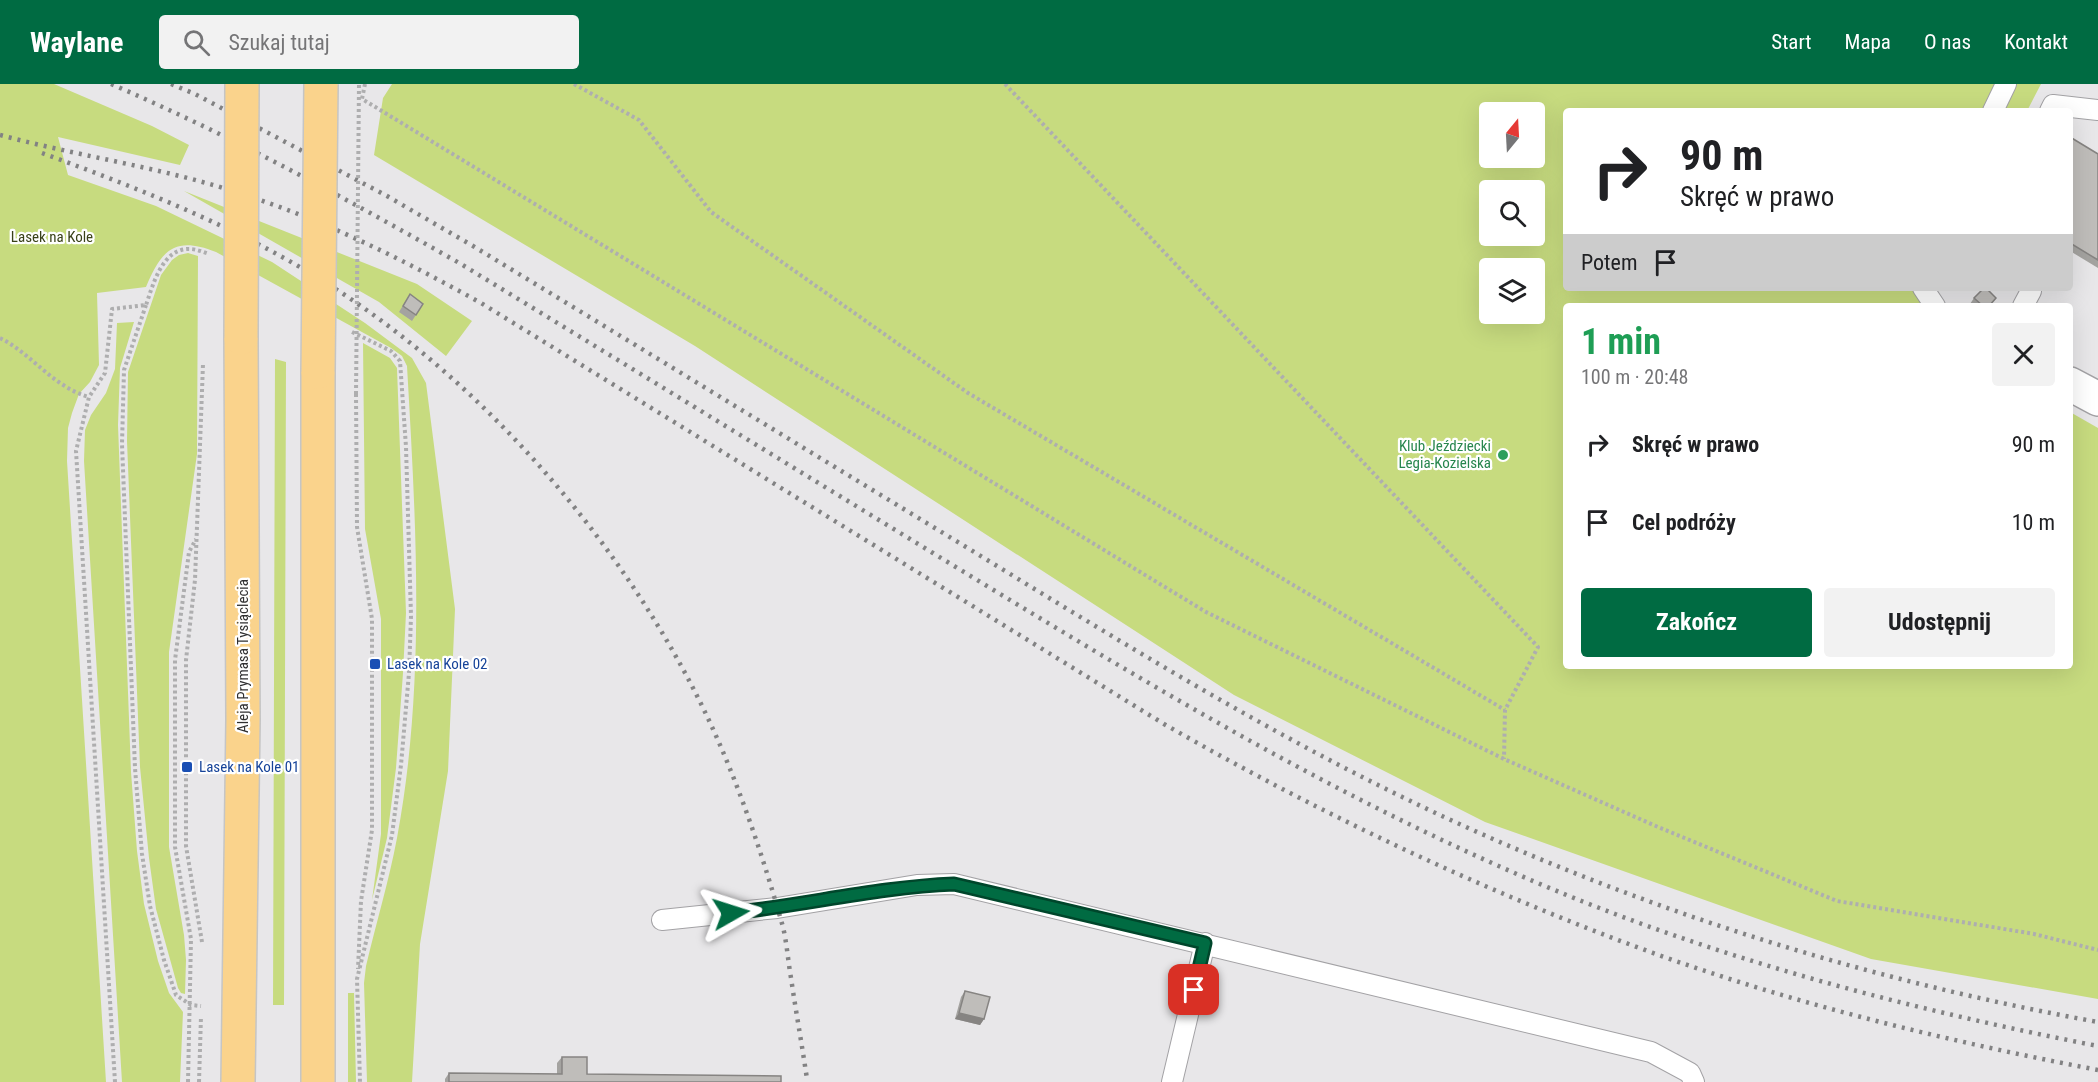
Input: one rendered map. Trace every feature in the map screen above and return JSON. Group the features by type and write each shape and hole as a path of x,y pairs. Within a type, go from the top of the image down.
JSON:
{"main road":[{"name":"Aleja Prymasa Tysiąclecia","path":"238,1082 243,720 242,84"},
{"path":"318,1082 318,372 321,84"}],"street":[{"path":"2073,386 2098,399"}],"lane":[{"path":"1994,108 2006,84"},
{"path":"2052,108 2053,105 2098,110"},
{"path":"662,920 777,908 917,885 954,884 1651,1052 1690,1073 1694,1082"},
{"path":"1172,1082 1205,943"}],"path":[{"path":"357,979 361,901 372,830 372,619 357,527 359,84"},
{"path":"365,84 362,99 1206,612 1504,759 1658,827 1837,901 2034,934 2098,950"},
{"path":"574,84 639,120 711,212 968,393 1505,711"},
{"path":"1005,84 1538,647 1505,711 1504,759"},
{"path":"146,305 124,370 123,456 135,768 142,854 150,906 176,995 190,1005 201,1006"},
{"path":"0,338 54,379 79,394 89,397"},
{"path":"202,950 202,938 186,846 186,660 195,580 204,354"},
{"path":"76,451 115,1082"},
{"path":"188,1082 191,939 175,847 175,660 189,552 197,536"},
{"path":"199,1082 202,995"}],"green space":[{"name":"Lasek na Kole","path":"0,84 54,84 152,126 189,145 180,165 58,137 68,175 156,206 272,262 365,323 412,358 426,383 455,609 448,771 420,944 412,1082 367,1082 364,983 366,966 397,838 412,721 416,602 407,366 402,356 391,348 216,252 190,245 172,249 164,255 146,287 97,293 99,365 90,382 79,394 68,428 67,461 106,1082 0,1082"},
{"path":"392,84 2041,84 2029,108 1563,108 1563,291 1930,291 1922,303 1563,303 1563,669 2073,669 2073,414 2098,428 2098,999 1871,959 1485,822 1234,695 695,346 374,155 383,98"},
{"path":"184,191 417,284 472,321 446,356 379,302"},
{"path":"188,253 198,256 197,454 169,652 169,847 184,935 185,994 181,993 178,988 156,909 149,858 140,767 127,441 128,372 161,275 172,260"},
{"path":"134,322 120,368 118,425 131,772 144,904 158,961 169,993 183,1012 180,1082 122,1082 84,461 85,430 91,415 106,393 115,369 117,323"},
{"path":"363,343 390,358 397,368 406,613 396,768 387,838 372,900 381,834 381,619 365,529"},
{"path":"275,359 286,362 284,1005 273,1005"},
{"path":"348,993 354,993 356,1082 348,1082"}],"building":[{"path":"2073,139 2098,154 2098,260 2073,245"},
{"path":"1981,291 1989,291 1996,298 1992,303 1980,303 1974,298"},
{"path":"410,294 423,304 416,315 403,306"},
{"path":"965,991 990,997 984,1019 959,1013"},
{"path":"562,1057 587,1057 587,1074 781,1076 781,1082 449,1082 449,1073 562,1074"}],"railway":[{"path":"111,84 289,169 461,264 1159,689 1303,770 1450,844 1595,906 1736,956 1952,1015 2098,1046"},
{"path":"171,84 195,94 387,196 1209,694 1392,792 1533,856 1690,916 1851,966 2015,1006 2098,1022"},
{"path":"0,135 207,183 236,192 330,227 421,271 481,303 1164,724 1274,785 1386,841 1501,893 1676,961 1795,999 1916,1031 2098,1070"},
{"path":"42,153 209,220 274,252 364,308 421,352 476,400 527,452 575,508 619,566 658,626 693,688 733,775 765,866 783,927 807,1079"}],"place":[{"name":"Klub Jeździecki Legia-Kozielska","path":"1503,455"},
{"name":"Lasek na Kole 02","path":"375,664"},
{"name":"Lasek na Kole 01","path":"187,767"}],"route":[{"path":"731,913 777,908 917,885 954,884 1205,943 1194,990"}]}
